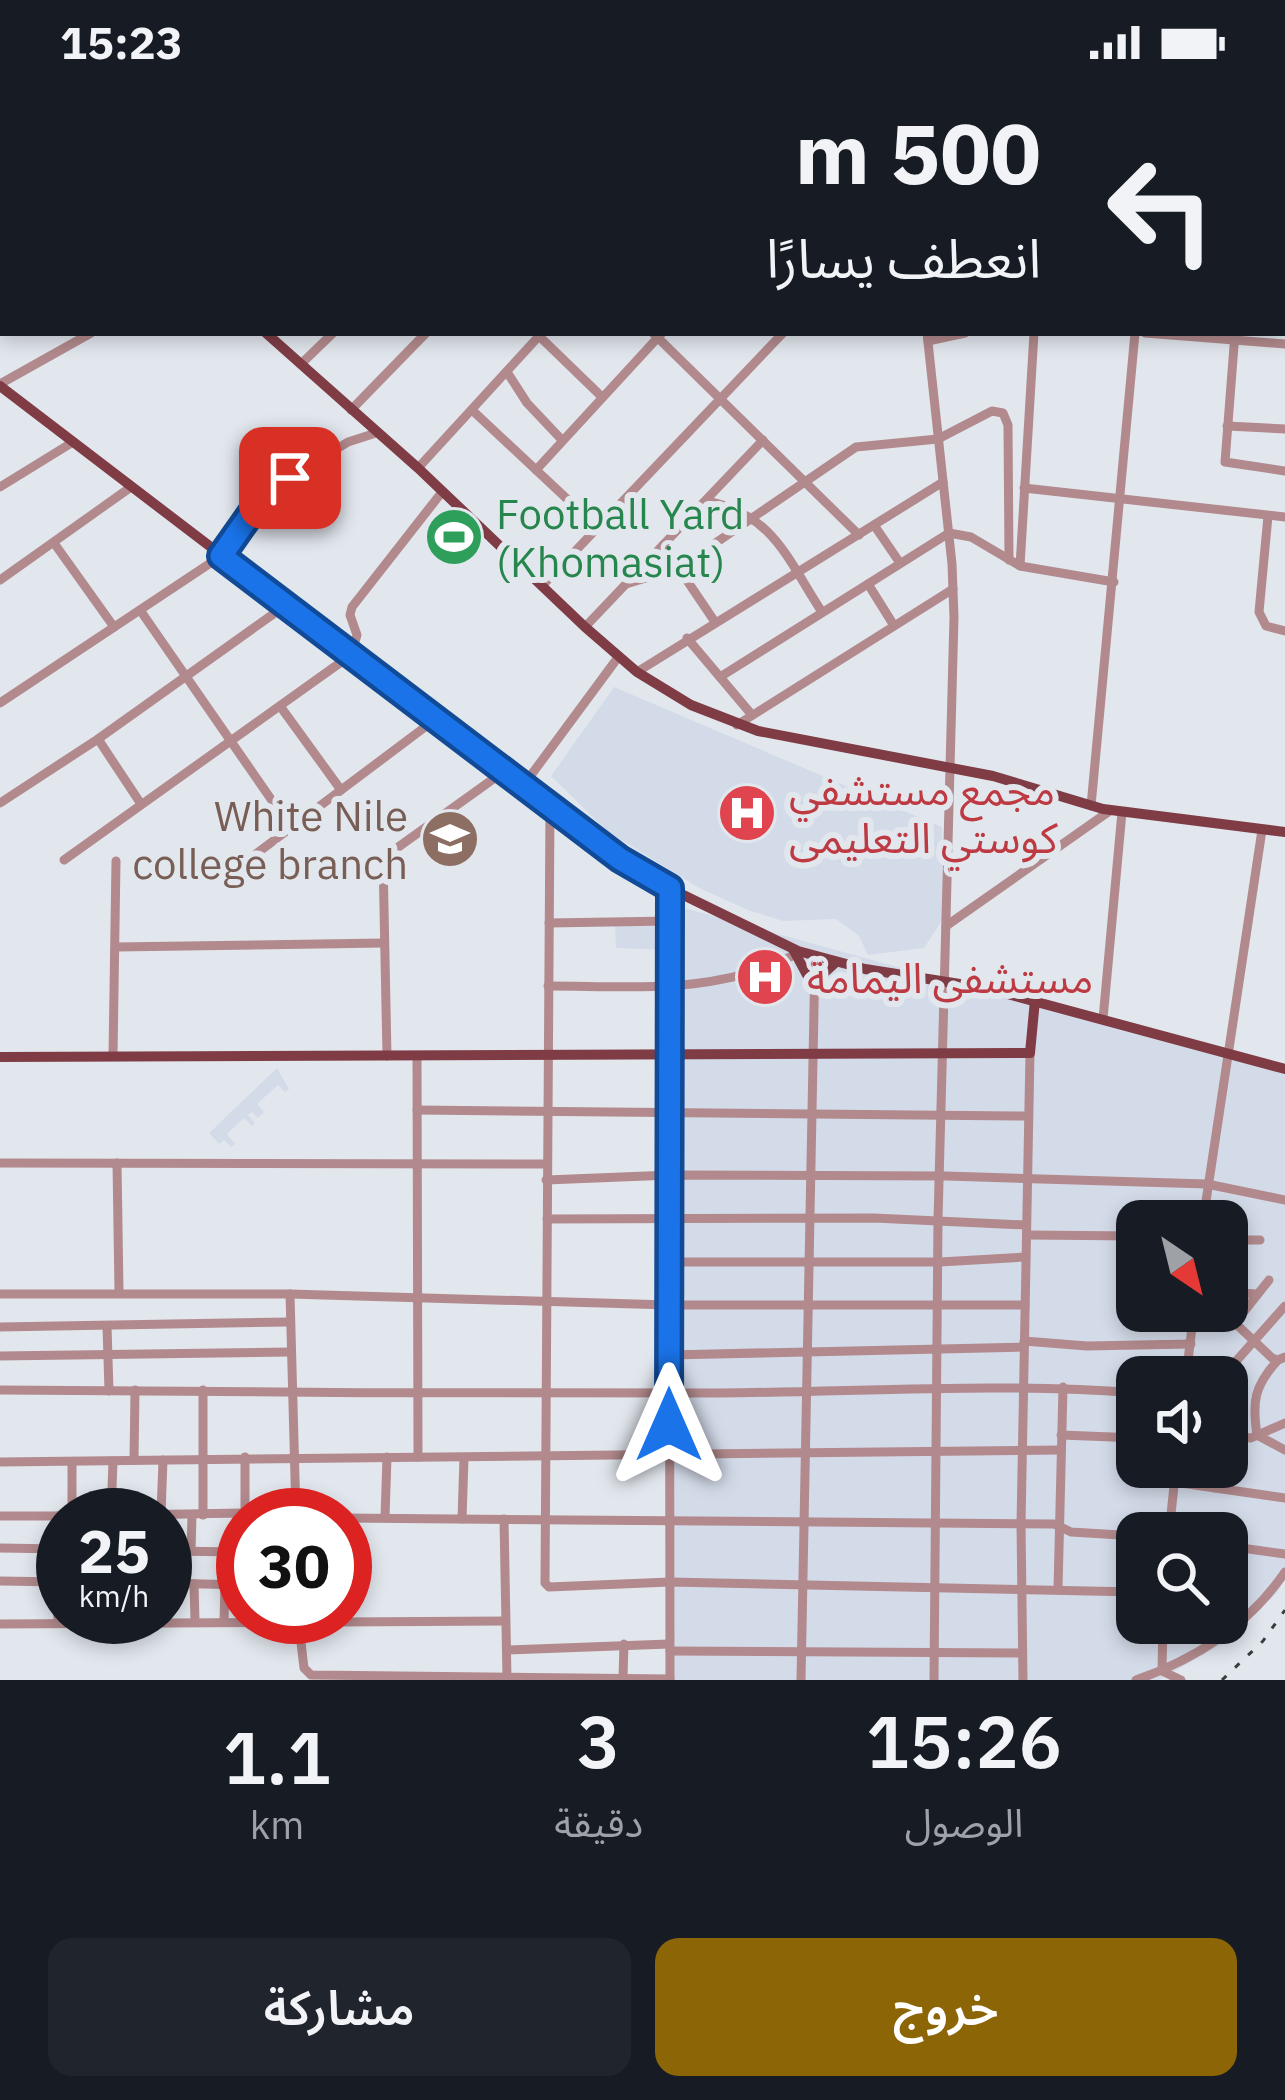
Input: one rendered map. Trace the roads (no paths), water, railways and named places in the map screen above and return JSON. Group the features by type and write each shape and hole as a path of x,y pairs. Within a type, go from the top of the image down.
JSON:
{"main road":[{"path":"269,336 418,468 585,627 637,672 691,705 737,725 1019,782 1090,806 1285,832"},
{"path":"0,385 503,772 620,859 670,888 794,951 1035,1000 1285,1069"},
{"path":"794,951 814,985 836,962"},
{"path":"0,1057 1030,1054 1035,1000"}],"street":[{"path":"0,385 86,336"},
{"path":"301,364 330,336"},
{"path":"351,410 423,336"},
{"path":"418,468 535,336"},
{"path":"539,336 602,398"},
{"path":"536,470 657,336"},
{"path":"659,336 859,535"},
{"path":"542,586 780,336"},
{"path":"1021,566 1034,336"},
{"path":"1090,806 1135,336"},
{"path":"928,337 953,589 938,1220 934,1680"},
{"path":"1285,344 1234,337 1227,425 1227,464 1285,471"},
{"path":"507,372 527,403 562,440"},
{"path":"472,410 597,527"},
{"path":"626,584 679,568 856,447 938,439 992,411 1006,418 1009,560"},
{"path":"1227,425 1285,429"},
{"path":"0,703 221,556 246,518 275,488 348,442 376,434"},
{"path":"585,627 764,440"},
{"path":"0,487 73,442"},
{"path":"637,672 943,482"},
{"path":"0,580 130,487"},
{"path":"1024,488 1285,515"},
{"path":"64,860 351,655 357,635 352,607 442,492"},
{"path":"706,501 735,507 756,519 822,612"},
{"path":"1268,516 1258,612 1266,626 1285,631"},
{"path":"874,525 900,563"},
{"path":"720,677 949,533 971,537 1021,566 1114,582"},
{"path":"54,543 115,627"},
{"path":"663,545 715,622"},
{"path":"868,584 893,624"},
{"path":"737,725 953,589"},
{"path":"0,802 98,739 286,605"},
{"path":"140,610 291,827"},
{"path":"687,638 752,715"},
{"path":"523,786 619,656"},
{"path":"280,706 341,790"},
{"path":"248,860 437,718"},
{"path":"98,739 141,804"},
{"path":"387,1055 383,858 503,772"},
{"path":"550,807 548,1587 670,1582 1116,1591"},
{"path":"946,926 1117,811"},
{"path":"1103,1019 1117,811"},
{"path":"1205,1200 1262,830"},
{"path":"113,1055 116,861"},
{"path":"301,1644 304,1668 311,1675 670,1680 670,888"},
{"path":"549,922 670,921"},
{"path":"116,947 384,943"},
{"path":"548,986 671,986 731,978 794,951"},
{"path":"801,1680 815,957"},
{"path":"1023,1680 1024,1257 1030,1054"},
{"path":"417,1056 418,1457"},
{"path":"417,1111 1028,1116"},
{"path":"0,1162 546,1164"},
{"path":"117,1162 119,1292"},
{"path":"546,1180 940,1175 1207,1184 1285,1200"},
{"path":"547,1219 938,1220 1116,1235"},
{"path":"1248,1240 1260,1240"},
{"path":"670,1262 940,1262 1024,1257"},
{"path":"1257,1435 1252,1404 1259,1381 1281,1359 1235,1323 1262,1287"},
{"path":"1242,1356 1285,1306 1262,1287 1248,1289"},
{"path":"0,1294 418,1296 670,1305 1025,1305"},
{"path":"290,1294 295,1488"},
{"path":"0,1327 290,1322"},
{"path":"107,1326 109,1391"},
{"path":"1189,1356 1192,1332"},
{"path":"670,1355 1191,1344"},
{"path":"0,1356 291,1352"},
{"path":"0,1390 806,1393 936,1385 1116,1392"},
{"path":"1058,1589 1063,1388"},
{"path":"134,1460 135,1390"},
{"path":"192,1540 203,1459 203,1390"},
{"path":"1248,1437 1285,1423"},
{"path":"1257,1435 1285,1450"},
{"path":"1061,1436 1116,1437"},
{"path":"0,1462 1060,1450"},
{"path":"245,1457 248,1488"},
{"path":"385,1517 387,1457"},
{"path":"462,1519 464,1458"},
{"path":"162,1488 163,1460"},
{"path":"112,1488 113,1461"},
{"path":"72,1462 72,1488"},
{"path":"1214,1488 1285,1498"},
{"path":"192,1515 216,1515"},
{"path":"0,1516 36,1516"},
{"path":"372,1517 1054,1524 1076,1533 1116,1535"},
{"path":"504,1519 507,1678"},
{"path":"0,1548 36,1549"},
{"path":"1248,1549 1285,1554"},
{"path":"1136,1680 1162,1671 1226,1634 1285,1572"},
{"path":"0,1581 36,1582"},
{"path":"195,1621 194,1584 216,1585"},
{"path":"372,1620 506,1621"},
{"path":"192,1621 216,1621"},
{"path":"0,1624 36,1623"},
{"path":"506,1650 624,1644 1022,1654"},
{"path":"623,1677 624,1644"},
{"path":"1162,1671 1163,1644"},
{"path":"1162,1671 1180,1680"}],"railway":[{"path":"1222,1680 1263,1641 1285,1610"}],"place":[{"name":"Football Yard (Khomasiat)","path":"454,537"},
{"name":"مجمع مستشفي كوستي التعليمى","path":"747,813"},
{"name":"White Nile college branch","path":"450,839"},
{"name":"مستشفى اليمامة","path":"765,977"}]}
